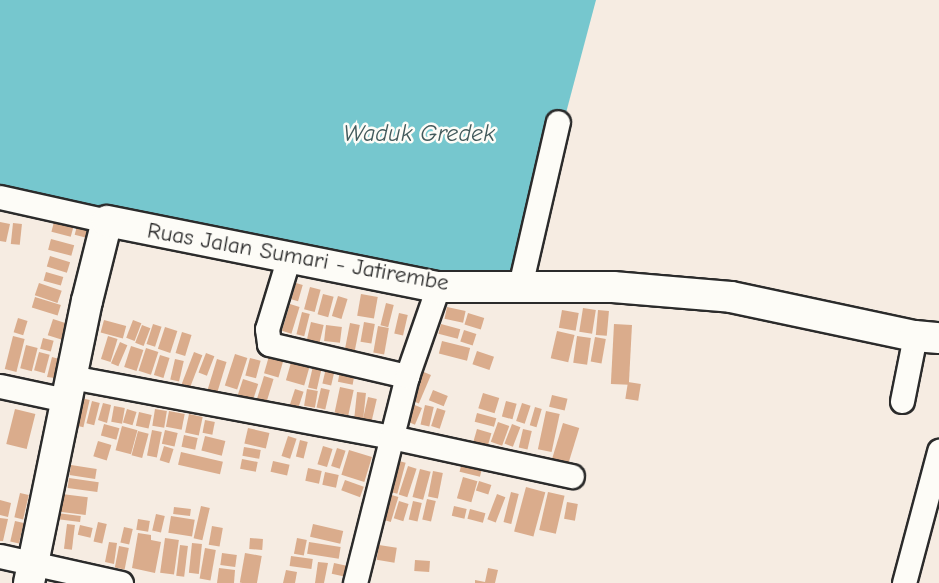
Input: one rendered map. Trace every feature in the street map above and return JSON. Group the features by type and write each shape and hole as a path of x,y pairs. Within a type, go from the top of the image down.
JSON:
{"main road":[{"name":"Ruas Jalan Sumari - Jatirembe","path":"107,221 288,260 438,287 613,287 731,297 927,337"},
{"path":"32,573 69,389 107,221"}],"street":[{"path":"520,286 558,122"},
{"path":"0,197 107,221"},
{"path":"288,260 267,329 269,344 407,376"},
{"path":"355,583 407,376 438,287"},
{"path":"902,401 927,337"},
{"path":"0,386 69,389 391,437 572,476"},
{"path":"904,583 939,451"},
{"path":"0,556 32,573 121,583"}],"water":[{"name":"Waduk Gredek","path":"0,0 596,0 520,286 155,224 0,191"}],"building":[{"path":"0,222 10,224 6,242 0,241"},
{"path":"54,222 73,227 71,237 51,232"},
{"path":"13,223 22,224 20,245 11,244"},
{"path":"77,226 92,230 90,239 75,235"},
{"path":"51,239 74,245 71,256 48,250"},
{"path":"50,256 70,262 67,273 47,267"},
{"path":"46,272 63,277 61,286 44,281"},
{"path":"39,283 62,291 57,303 35,295"},
{"path":"296,283 303,285 298,301 291,299"},
{"path":"310,287 321,290 315,312 304,309"},
{"path":"323,294 334,297 328,317 318,314"},
{"path":"361,294 378,297 374,319 357,316"},
{"path":"338,296 348,299 341,319 332,316"},
{"path":"35,297 61,305 58,315 32,308"},
{"path":"386,303 394,305 388,327 380,325"},
{"path":"290,304 300,307 291,334 282,331"},
{"path":"447,307 466,311 463,323 445,319"},
{"path":"583,308 596,310 592,334 579,332"},
{"path":"562,310 579,313 576,331 559,328"},
{"path":"598,310 609,311 607,336 596,335"},
{"path":"302,312 310,314 304,336 296,334"},
{"path":"399,313 408,315 403,335 394,333"},
{"path":"468,313 484,318 481,329 464,324"},
{"path":"18,318 28,321 23,335 14,332"},
{"path":"53,319 68,324 63,340 48,335"},
{"path":"104,320 126,326 123,339 101,333"},
{"path":"133,320 141,323 135,341 126,338"},
{"path":"311,322 324,325 320,342 307,340"},
{"path":"364,322 375,324 371,344 361,342"},
{"path":"350,323 360,325 354,354 344,352"},
{"path":"153,324 162,327 155,347 147,344"},
{"path":"441,324 460,329 458,339 438,334"},
{"path":"614,324 632,325 629,385 611,384"},
{"path":"142,325 150,328 144,346 135,343"},
{"path":"326,325 342,327 340,343 324,341"},
{"path":"378,326 389,328 384,354 373,353"},
{"path":"165,327 177,331 170,353 158,349"},
{"path":"464,330 476,334 473,345 460,341"},
{"path":"557,331 575,335 568,362 551,358"},
{"path":"182,332 192,335 185,356 176,353"},
{"path":"13,336 25,339 16,372 5,369"},
{"path":"108,336 118,339 111,362 101,359"},
{"path":"577,336 591,338 587,365 573,363"},
{"path":"595,337 606,339 601,364 591,362"},
{"path":"43,338 54,341 51,351 40,349"},
{"path":"442,341 470,348 467,361 439,354"},
{"path":"120,342 127,345 118,366 111,363"},
{"path":"26,345 38,348 32,371 20,368"},
{"path":"131,346 143,350 137,371 124,367"},
{"path":"146,348 158,352 151,375 139,371"},
{"path":"477,351 494,357 489,370 472,364"},
{"path":"39,352 50,355 45,373 34,370"},
{"path":"194,352 202,355 190,387 182,384"},
{"path":"206,353 214,356 207,376 198,373"},
{"path":"235,354 247,358 237,389 225,385"},
{"path":"160,355 170,358 163,378 154,375"},
{"path":"269,356 283,360 278,377 264,373"},
{"path":"52,357 59,359 55,378 47,377"},
{"path":"250,358 261,361 256,378 245,375"},
{"path":"175,359 184,361 179,381 170,379"},
{"path":"217,359 227,362 216,395 207,392"},
{"path":"292,359 310,364 304,385 286,380"},
{"path":"313,366 322,368 317,389 308,387"},
{"path":"326,368 335,370 331,386 322,384"},
{"path":"419,370 431,375 419,404 407,399"},
{"path":"340,371 355,374 353,385 338,382"},
{"path":"264,376 274,379 265,406 256,403"},
{"path":"243,379 258,384 252,403 237,398"},
{"path":"628,382 641,384 638,401 625,399"},
{"path":"340,387 354,390 348,415 335,412"},
{"path":"321,388 330,390 325,410 317,407"},
{"path":"295,389 304,392 297,411 289,408"},
{"path":"307,389 318,391 315,408 304,406"},
{"path":"433,390 448,396 444,406 429,400"},
{"path":"357,392 366,393 363,419 354,418"},
{"path":"483,393 499,398 495,413 478,408"},
{"path":"552,395 568,399 565,411 549,407"},
{"path":"77,397 90,400 83,427 71,424"},
{"path":"368,397 377,399 371,424 362,422"},
{"path":"92,401 100,403 94,425 86,423"},
{"path":"506,401 517,404 512,419 502,416"},
{"path":"103,403 111,405 107,423 98,420"},
{"path":"410,403 422,408 415,425 403,420"},
{"path":"522,403 531,406 525,424 516,421"},
{"path":"425,405 434,407 429,427 421,424"},
{"path":"114,406 125,408 122,424 111,422"},
{"path":"535,407 542,409 536,427 530,425"},
{"path":"437,408 446,411 440,429 431,426"},
{"path":"15,409 35,414 27,449 6,444"},
{"path":"127,409 137,412 132,425 123,422"},
{"path":"155,409 167,411 164,428 152,426"},
{"path":"169,411 185,414 182,430 166,427"},
{"path":"546,411 560,414 552,452 538,449"},
{"path":"139,412 152,415 149,429 136,426"},
{"path":"477,413 496,418 494,427 475,422"},
{"path":"189,414 203,417 199,435 185,433"},
{"path":"205,420 215,422 212,435 203,433"},
{"path":"498,422 509,426 502,446 491,442"},
{"path":"563,423 579,428 568,463 552,458"},
{"path":"104,424 119,428 116,440 101,436"},
{"path":"512,424 520,427 513,447 504,444"},
{"path":"122,426 137,430 131,454 116,450"},
{"path":"248,428 269,433 266,449 244,444"},
{"path":"477,429 491,433 487,448 473,443"},
{"path":"523,429 532,431 527,450 519,448"},
{"path":"152,430 162,432 157,457 147,456"},
{"path":"165,430 178,433 175,447 162,444"},
{"path":"138,431 149,434 142,458 132,455"},
{"path":"184,435 198,438 195,450 182,447"},
{"path":"205,436 225,441 222,456 201,451"},
{"path":"288,436 297,439 290,459 282,456"},
{"path":"300,440 308,442 304,458 296,456"},
{"path":"98,441 111,445 107,460 93,456"},
{"path":"164,446 174,449 169,463 160,460"},
{"path":"323,446 333,449 327,467 317,464"},
{"path":"244,447 261,450 259,459 242,456"},
{"path":"337,448 346,451 340,469 331,466"},
{"path":"349,450 372,457 364,482 341,475"},
{"path":"181,452 223,462 220,474 178,465"},
{"path":"242,459 258,462 256,472 240,469"},
{"path":"395,460 406,463 397,494 387,491"},
{"path":"273,461 290,465 287,476 271,472"},
{"path":"462,462 482,467 480,477 460,472"},
{"path":"71,465 97,469 95,479 69,475"},
{"path":"408,466 417,469 407,497 399,495"},
{"path":"308,468 322,471 319,484 305,481"},
{"path":"420,469 431,472 423,500 412,497"},
{"path":"433,471 443,473 438,498 428,497"},
{"path":"325,472 339,475 336,488 322,485"},
{"path":"463,477 477,481 471,502 457,498"},
{"path":"69,478 99,482 97,492 68,488"},
{"path":"345,480 364,487 360,497 341,490"},
{"path":"479,481 491,485 488,495 476,491"},
{"path":"526,487 545,492 533,537 514,531"},
{"path":"511,492 519,494 511,524 504,522"},
{"path":"548,492 565,496 556,534 539,530"},
{"path":"20,493 29,495 23,519 14,517"},
{"path":"385,493 398,497 391,522 377,518"},
{"path":"62,494 88,497 86,515 60,512"},
{"path":"497,494 505,497 496,522 487,519"},
{"path":"427,499 436,501 431,521 422,519"},
{"path":"0,500 11,503 8,517 0,515"},
{"path":"399,501 409,504 403,521 394,518"},
{"path":"413,501 422,503 417,522 409,520"},
{"path":"567,502 578,504 575,521 564,519"},
{"path":"201,506 210,508 202,540 194,538"},
{"path":"454,506 467,509 464,519 452,516"},
{"path":"174,507 191,509 190,516 173,514"},
{"path":"470,509 485,513 483,523 467,519"},
{"path":"57,513 81,516 80,522 56,519"},
{"path":"156,514 165,516 161,533 152,531"},
{"path":"171,516 195,520 192,537 168,533"},
{"path":"0,518 8,519 3,541 0,541"},
{"path":"138,519 150,521 148,532 136,530"},
{"path":"15,521 24,523 19,543 10,541"},
{"path":"98,522 107,524 102,544 94,541"},
{"path":"67,524 75,525 72,550 64,549"},
{"path":"313,524 343,531 340,544 310,537"},
{"path":"80,525 93,528 90,538 78,535"},
{"path":"212,526 223,528 220,547 209,545"},
{"path":"124,527 133,529 129,545 120,543"},
{"path":"138,533 151,535 151,540 161,542 155,573 132,568"},
{"path":"165,538 179,540 174,575 160,573"},
{"path":"250,538 263,539 262,550 249,549"},
{"path":"297,538 307,540 304,556 294,554"},
{"path":"109,542 117,543 114,564 105,562"},
{"path":"309,542 341,547 339,559 307,554"},
{"path":"192,543 202,544 199,574 189,573"},
{"path":"180,545 188,546 184,577 176,576"},
{"path":"379,545 397,548 394,563 377,560"},
{"path":"119,546 129,548 125,570 115,568"},
{"path":"205,548 216,550 210,580 200,579"},
{"path":"222,553 237,555 235,567 220,565"},
{"path":"245,553 262,556 257,583 240,583"},
{"path":"291,556 313,559 311,569 290,566"},
{"path":"415,560 430,561 429,572 414,571"},
{"path":"318,562 328,563 324,583 315,583"},
{"path":"334,563 348,566 345,577 332,574"},
{"path":"219,568 235,570 234,583 217,583"},
{"path":"488,568 498,570 495,583 475,583 475,580 485,582"},
{"path":"286,570 297,572 295,583 283,583"}]}
